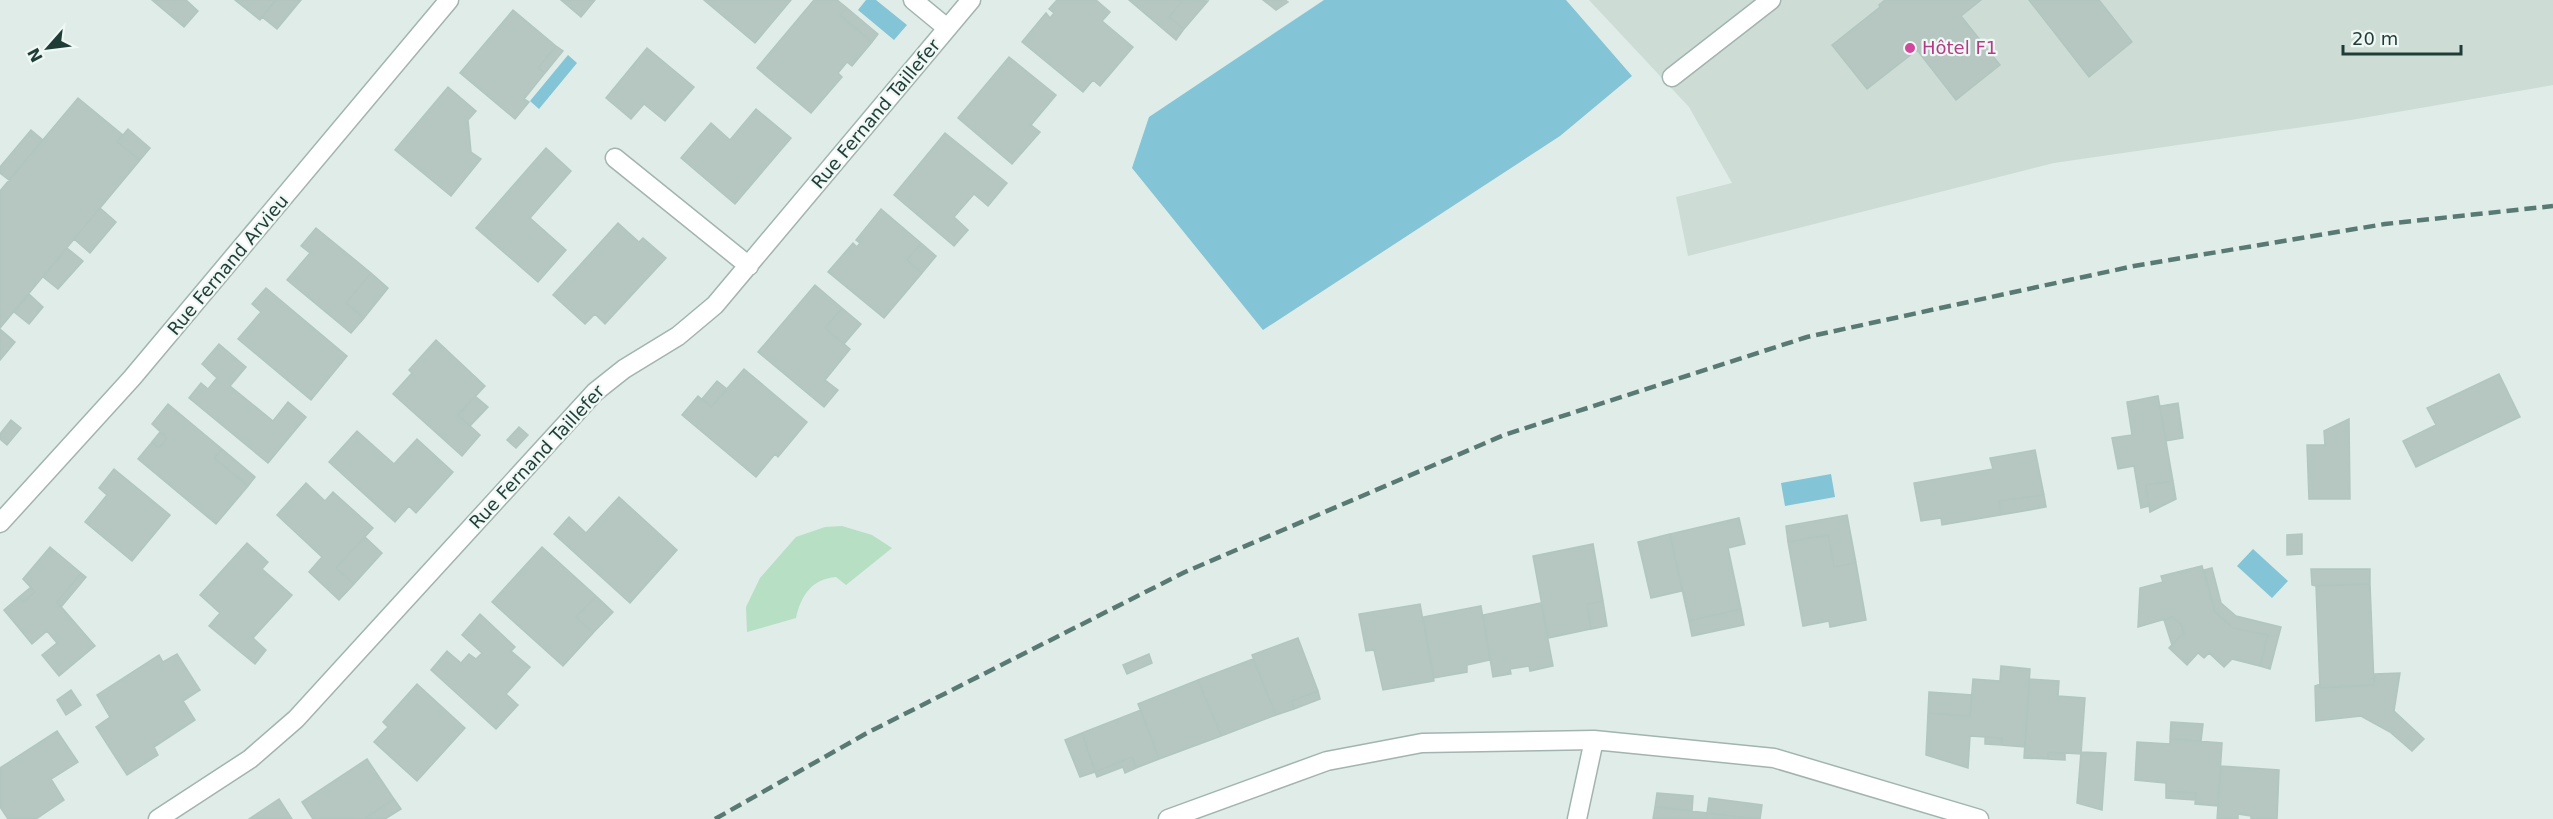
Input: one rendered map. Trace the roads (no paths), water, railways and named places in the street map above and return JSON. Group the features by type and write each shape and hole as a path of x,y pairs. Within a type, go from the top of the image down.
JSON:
{"street":[{"name":"Rue Fernand Arvieu","path":"2,516 132,378 449,0"},
{"path":"913,0 947,28"},
{"name":"Rue Fernand Taillefer","path":"158,819 250,759 296,719 595,392 624,369 678,336 715,305 971,0"},
{"path":"1672,77 1771,0"},
{"path":"615,158 749,266"},
{"path":"1577,819 1594,740"},
{"path":"1168,819 1327,761 1422,743 1594,740 1774,758 1979,819"}],"water":[{"path":"866,0 876,0 907,25 894,40 858,10"},
{"path":"1324,0 1566,0 1632,76 1560,136 1263,330 1132,168 1149,117"},
{"path":"568,55 577,63 539,109 530,101"},
{"path":"1831,474 1835,497 1785,506 1781,483"},
{"path":"2253,549 2288,581 2272,598 2237,566"}],"railway":[{"path":"715,819 867,733 1185,572 1504,435 1807,337 2134,266 2385,224 2553,206"}],"place":[{"name":"Hôtel F1","path":"1910,48"}]}
